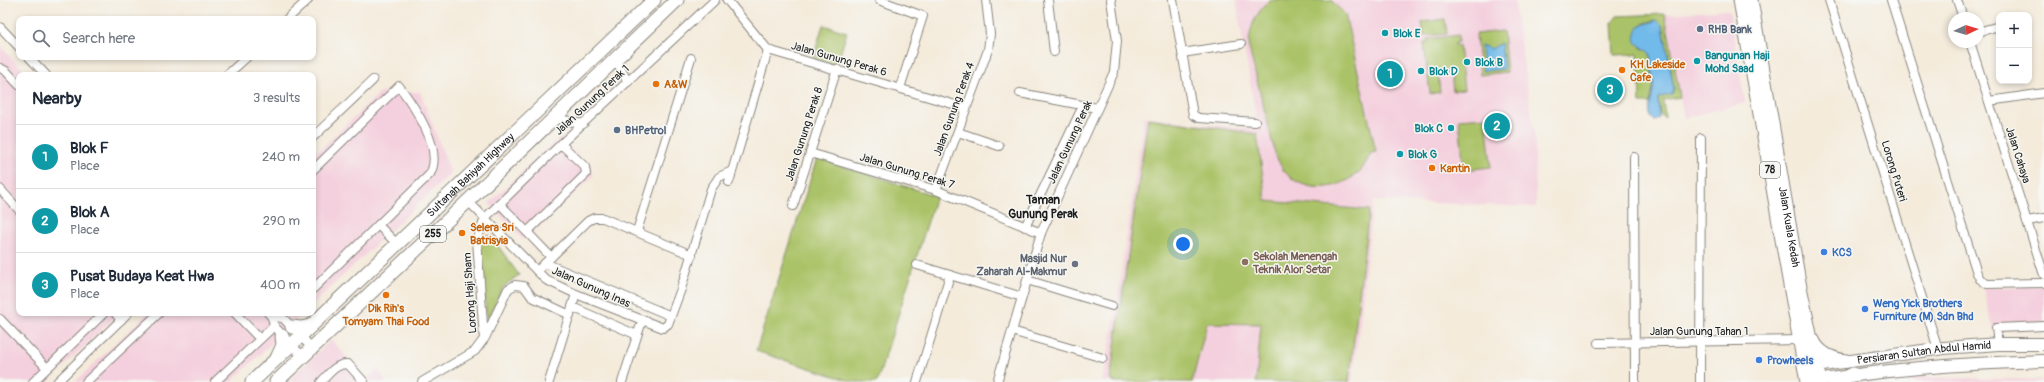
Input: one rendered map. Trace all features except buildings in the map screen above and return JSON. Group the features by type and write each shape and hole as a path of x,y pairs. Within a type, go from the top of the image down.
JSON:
{"main road":[{"name":"Sultanah Bahiyah Highway","path":"252,382 277,358 287,329 310,326 654,0"},
{"name":"Sultanah Bahiyah Highway","path":"276,382 468,201 677,0"},
{"name":"Jalan Kuala Kedah","path":"1740,0 1805,338 1815,382"},
{"name":"Jalan Kuala Kedah","path":"1751,0 1799,282 1805,338"},
{"path":"582,68 593,80"},
{"path":"568,82 580,94"},
{"path":"1799,382 1798,369 1805,338 1828,356 1846,361"},
{"name":"Persiaran Sultan Abdul Hamid","path":"1811,366 1938,349 1998,344 2044,344"},
{"name":"Persiaran Sultan Abdul Hamid","path":"1815,382 1854,374 1976,362 2044,361"},
{"path":"1837,382 1854,374"}],"street":[{"path":"290,16 308,0"},
{"name":"Jalan Gunung Perak 1","path":"485,218 561,144 715,0"},
{"path":"727,0 768,50 729,182"},
{"path":"879,0 923,16 900,88"},
{"name":"Jalan Gunung Perak 4","path":"936,190 988,50 990,34 986,0"},
{"path":"1048,0 1054,52"},
{"name":"Jalan Gunung Perak","path":"998,382 1041,233 1114,72 1117,41 1111,0"},
{"path":"1173,0 1194,117 1255,122"},
{"name":"Lorong Puteri","path":"1829,0 1938,349"},
{"path":"1891,0 1977,273 1987,284 2044,283"},
{"path":"1957,0 1961,12"},
{"path":"0,27 16,44"},
{"path":"1984,30 1996,27"},
{"path":"1182,53 1241,44"},
{"name":"Jalan Cahaya","path":"1972,48 2044,275"},
{"name":"Jalan Gunung Perak 6","path":"768,50 966,108"},
{"path":"637,231 691,58"},
{"path":"615,59 628,82"},
{"path":"32,60 43,72"},
{"path":"230,72 244,60"},
{"path":"0,68 6,71 16,82"},
{"name":"Jalan Gunung Perak 8","path":"793,206 837,69"},
{"path":"316,134 373,80"},
{"path":"316,166 399,86 424,127 434,153 434,166 430,174 316,286"},
{"path":"1020,93 1097,108"},
{"path":"1989,101 2044,93"},
{"path":"1025,226 1083,106"},
{"path":"554,118 583,124"},
{"path":"958,132 999,146"},
{"path":"1700,382 1701,138"},
{"path":"527,232 586,174 584,167 561,144"},
{"name":"Jalan Gunung Perak 7","path":"810,153 936,190 1041,233"},
{"path":"1634,157 1635,382"},
{"path":"500,204 527,232 548,260 671,316 692,255 711,189 719,177 732,171"},
{"path":"0,189 16,207"},
{"name":"Jalan Gunung Inas","path":"468,201 546,280 576,294 663,328 668,324 671,316"},
{"name":"Lorong Haji Sham","path":"422,382 474,351 484,339 477,240 485,218"},
{"path":"537,271 588,221 594,218 603,218 692,255"},
{"path":"2027,221 2044,218"},
{"path":"378,225 397,244"},
{"path":"917,264 1022,297"},
{"path":"917,382 950,275"},
{"path":"1027,280 1112,306"},
{"path":"484,339 508,289 518,284 524,286 532,297 637,335"},
{"path":"549,382 576,294"},
{"path":"33,382 101,316"},
{"path":"118,316 121,320"},
{"path":"57,382 125,316"},
{"path":"86,382 155,316"},
{"path":"238,316 260,339"},
{"path":"271,316 287,329 307,352"},
{"path":"0,319 47,368"},
{"path":"622,382 642,321"},
{"path":"1998,344 1996,328 2044,326"},
{"path":"287,329 307,352"},
{"path":"215,382 260,339 287,329"},
{"path":"1012,331 1103,358"},
{"name":"Jalan Gunung Tahan 1","path":"1598,343 1700,342 1805,338"},
{"path":"321,382 337,366 344,363 348,364 364,382"}],"shaded area":[{"path":"1236,0 1514,0 1535,138 1536,207 1373,201 1360,324 1352,382 1102,382 1114,323 1144,116 1189,123 1258,129"},
{"path":"1729,10 1745,103 1684,118 1665,14"},
{"path":"0,46 25,72 16,72 16,316 116,316 47,382 0,382"},
{"path":"381,92 420,92 451,173 316,301 316,153"},
{"path":"560,137 594,175 523,240 489,203"},
{"path":"2044,286 2044,328 1993,330 1983,288"},
{"path":"145,316 301,316 231,382 75,382"},
{"path":"331,340 367,379 378,368 386,382 286,382"},
{"path":"1920,377 2044,380 2044,382 1854,382"}],"green space":[{"path":"1270,0 1331,0 1345,14 1376,152 1371,153 1361,170 1353,177 1333,186 1312,187 1292,179 1284,171 1276,157 1249,48 1250,34 1254,21 1260,10"},
{"path":"1665,14 1680,97 1663,100 1665,118 1660,115 1658,99 1660,96 1674,90 1674,88 1663,26 1657,20 1641,25 1637,31 1641,48 1647,50 1650,54 1653,89 1650,103 1640,103 1638,54 1614,55 1612,23 1617,16"},
{"path":"1445,19 1447,34 1424,36 1422,22"},
{"path":"823,25 847,32 837,65 813,58"},
{"path":"1503,31 1507,72 1480,75 1476,34"},
{"path":"1458,35 1458,42 1455,43 1455,46 1459,46 1464,90 1453,91 1451,73 1438,74 1440,92 1430,94 1424,43 1428,43 1428,39"},
{"path":"1486,117 1491,167 1464,170 1459,119"},
{"name":"Sekolah Menengah Teknik Alor Setar","path":"1148,118 1257,134 1266,201 1369,210 1349,382 1256,382 1261,324 1207,323 1192,382 1116,382 1110,380"},
{"path":"817,158 936,196 877,382 853,382 756,351"},
{"path":"484,235 491,236 519,275 504,286 487,320 479,241"}],"water":[{"path":"1657,20 1663,26 1674,90 1672,94 1658,98 1659,118 1655,121 1650,114 1653,93 1653,76 1650,54 1636,42 1635,38 1639,26"},
{"path":"1501,43 1504,69 1483,71 1481,45 1491,49"}],"place":[{"name":"RHB Bank","path":"1700,29"},
{"name":"Blok E","path":"1385,33"},
{"name":"Bangunan Haji Mohd Saad","path":"1697,61"},
{"name":"Blok B","path":"1467,62"},
{"name":"KH Lakeside Cafe","path":"1622,70"},
{"name":"Blok D","path":"1421,71"},
{"name":"Blok F","path":"1390,74"},
{"name":"A&W","path":"656,84"},
{"name":"Pusat Budaya Keat Hwa","path":"1610,90"},
{"name":"Blok A","path":"1497,126"},
{"name":"Blok C","path":"1451,128"},
{"name":"BHPetrol","path":"617,130"},
{"name":"Blok G","path":"1400,154"},
{"name":"Kantin","path":"1432,168"},
{"name":"Selera Sri Batrisyia","path":"462,233"},
{"name":"KCS","path":"1824,252"},
{"name":"Sekolah Menengah Teknik Alor Setar","path":"1245,262"},
{"name":"Masjid Nur Zaharah Al-Makmur","path":"1075,264"},
{"name":"Dik Rih's Tomyam Thai Food","path":"386,295"},
{"name":"Weng Yick Brothers Furniture (M) Sdn Bhd","path":"1865,309"},
{"name":"Prowheels","path":"1759,360"}],"district":[{"name":"Taman Gunung Perak","path":"1043,207"}]}
